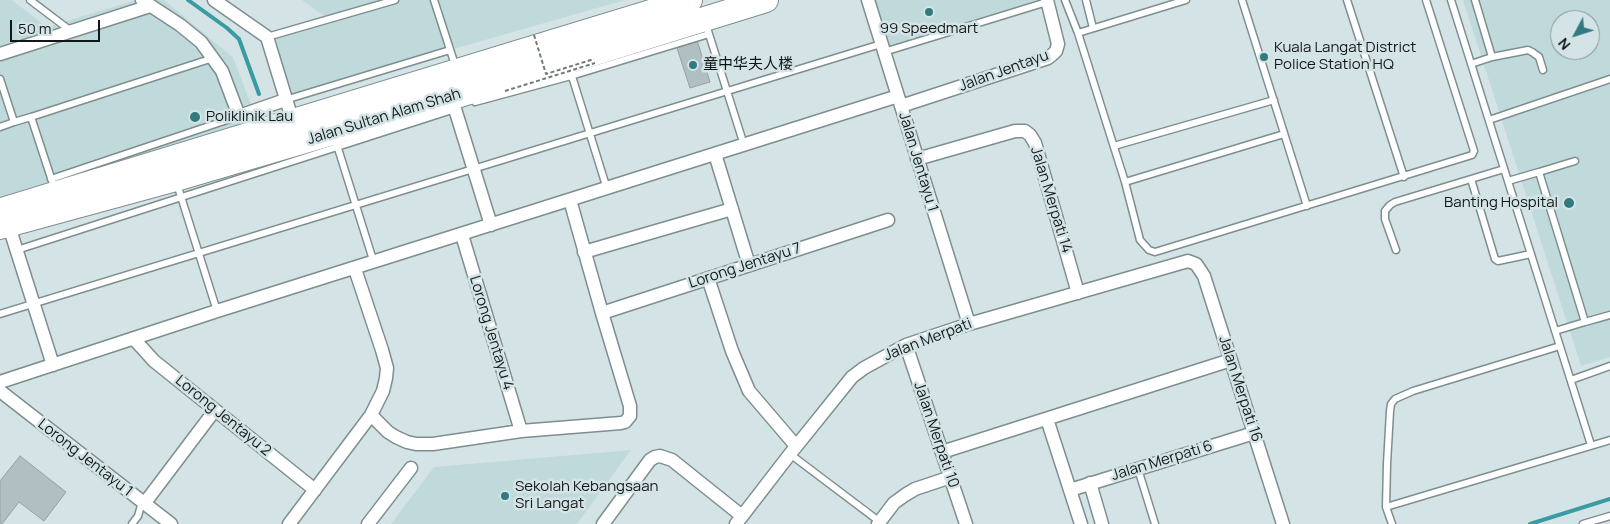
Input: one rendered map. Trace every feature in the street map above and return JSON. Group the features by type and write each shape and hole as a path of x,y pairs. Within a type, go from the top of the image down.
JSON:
{"highway":[{"name":"Jalan Sultan Alam Shah","path":"3,218 54,186 453,61 566,59 690,0"},
{"name":"Jalan Sultan Alam Shah","path":"3,218 178,188 335,139 566,59 707,26 728,6 766,0"}],"street":[{"path":"0,54 71,31 146,3 180,25 201,42 222,71 239,116 289,111 267,37 214,0"},
{"name":"Jalan Jentayu 1","path":"868,0 969,324"},
{"name":"Jalan Jentayu","path":"899,101 1048,58 1056,51 1058,44 1047,1"},
{"path":"0,382 715,154 899,101"},
{"path":"455,109 491,225"},
{"name":"Jalan Merpati 14","path":"917,159 1020,130 1030,135 1035,143 1078,293"},
{"path":"715,154 749,265"},
{"path":"371,415 388,432 407,442 416,444 433,444 521,431 625,422 630,416 630,406 570,200"},
{"path":"584,252 732,210"},
{"path":"3,218 16,250 53,365"},
{"name":"Lorong Jentayu 7","path":"602,313 888,220"},
{"name":"Lorong Jentayu 4","path":"462,235 521,431"},
{"name":"Jalan Merpati","path":"739,520 852,377 864,368 906,346 969,324 1188,261"},
{"name":"Jalan Merpati 16","path":"1188,261 1196,264 1204,276 1283,524"},
{"path":"288,524 371,415 383,391 386,368 382,350 355,269"},
{"path":"708,278 732,351 749,391 793,450"},
{"name":"Lorong Jentayu 2","path":"134,339 154,361 315,490"},
{"name":"Jalan Merpati 10","path":"906,346 966,524"},
{"path":"942,452 1231,360"},
{"name":"Lorong Jentayu 1","path":"0,391 171,524"},
{"path":"143,503 215,410"},
{"path":"1047,419 1081,524"},
{"name":"Jalan Merpati 6","path":"1070,490 1254,432"},
{"path":"603,524 650,460 660,456 672,460 739,520"},
{"path":"368,524 411,468"},
{"path":"879,523 894,504 905,495 915,489 950,477"},
{"path":"1090,484 1102,524"}],"lane":[{"path":"30,0 71,31"},
{"path":"267,37 395,0"},
{"path":"434,0 453,61"},
{"path":"1065,0 1078,33 1114,146 1140,240 1149,250 1155,252 1472,155 1474,151 1426,0"},
{"path":"1086,0 1093,28"},
{"path":"1078,33 1186,0"},
{"path":"1242,0 1307,206"},
{"path":"1347,0 1404,177"},
{"path":"1451,0 1592,445"},
{"path":"1475,0 1492,57"},
{"path":"0,314 727,91 1047,1"},
{"path":"707,26 744,145"},
{"path":"1471,64 1492,57 1528,50 1538,57 1543,70"},
{"path":"0,127 213,58"},
{"path":"374,263 335,139 455,109 566,59 607,188"},
{"path":"0,79 14,122"},
{"path":"1489,120 1610,79"},
{"path":"1114,146 1274,100"},
{"path":"31,117 54,186 239,116"},
{"path":"1125,182 1284,134"},
{"path":"1508,181 1575,160"},
{"path":"1396,250 1384,214 1390,205 1504,169"},
{"path":"1539,172 1585,322"},
{"path":"1471,179 1495,259 1498,261 1531,254"},
{"path":"16,250 178,188 217,312"},
{"path":"1555,330 1610,315"},
{"path":"1392,524 1386,507 1391,404 1395,399 1414,391 1560,346"},
{"path":"1571,380 1610,366"},
{"path":"1386,507 1610,440"},
{"path":"793,450 879,523"},
{"path":"1138,468 1155,524"},
{"path":"132,524 138,516 143,503"},
{"path":"1583,524 1610,516"}],"path":[{"path":"534,34 546,74 594,59"},
{"path":"505,91 595,63"}],"shaded area":[{"path":"0,0 12,0 47,27 136,0 164,0 233,57 257,120 0,200"},
{"path":"302,0 379,0 324,16"},
{"path":"399,0 625,0 289,96 272,40"},
{"path":"871,0 1040,0 887,49"},
{"name":"Banting Hospital","path":"1463,0 1610,0 1610,357 1581,366"},
{"name":"Sekolah Kebangsaan Sri Langat","path":"631,450 577,524 391,524 434,467"}],"building":[{"name":"童中华夫人楼","path":"697,40 710,82 690,88 677,48"},
{"path":"20,456 66,492 44,521 19,502 2,524 0,524 0,481"}],"waterway":[{"path":"188,0 239,39 259,94"},
{"path":"1530,524 1610,499"}],"place":[{"name":"99 Speedmart","path":"929,12"},
{"name":"Kuala Langat District Police Station HQ","path":"1264,57"},
{"name":"童中华夫人楼","path":"693,65"},
{"name":"Poliklinik Lau","path":"195,117"},
{"name":"Banting Hospital","path":"1569,203"},
{"name":"Sekolah Kebangsaan Sri Langat","path":"505,496"}]}
